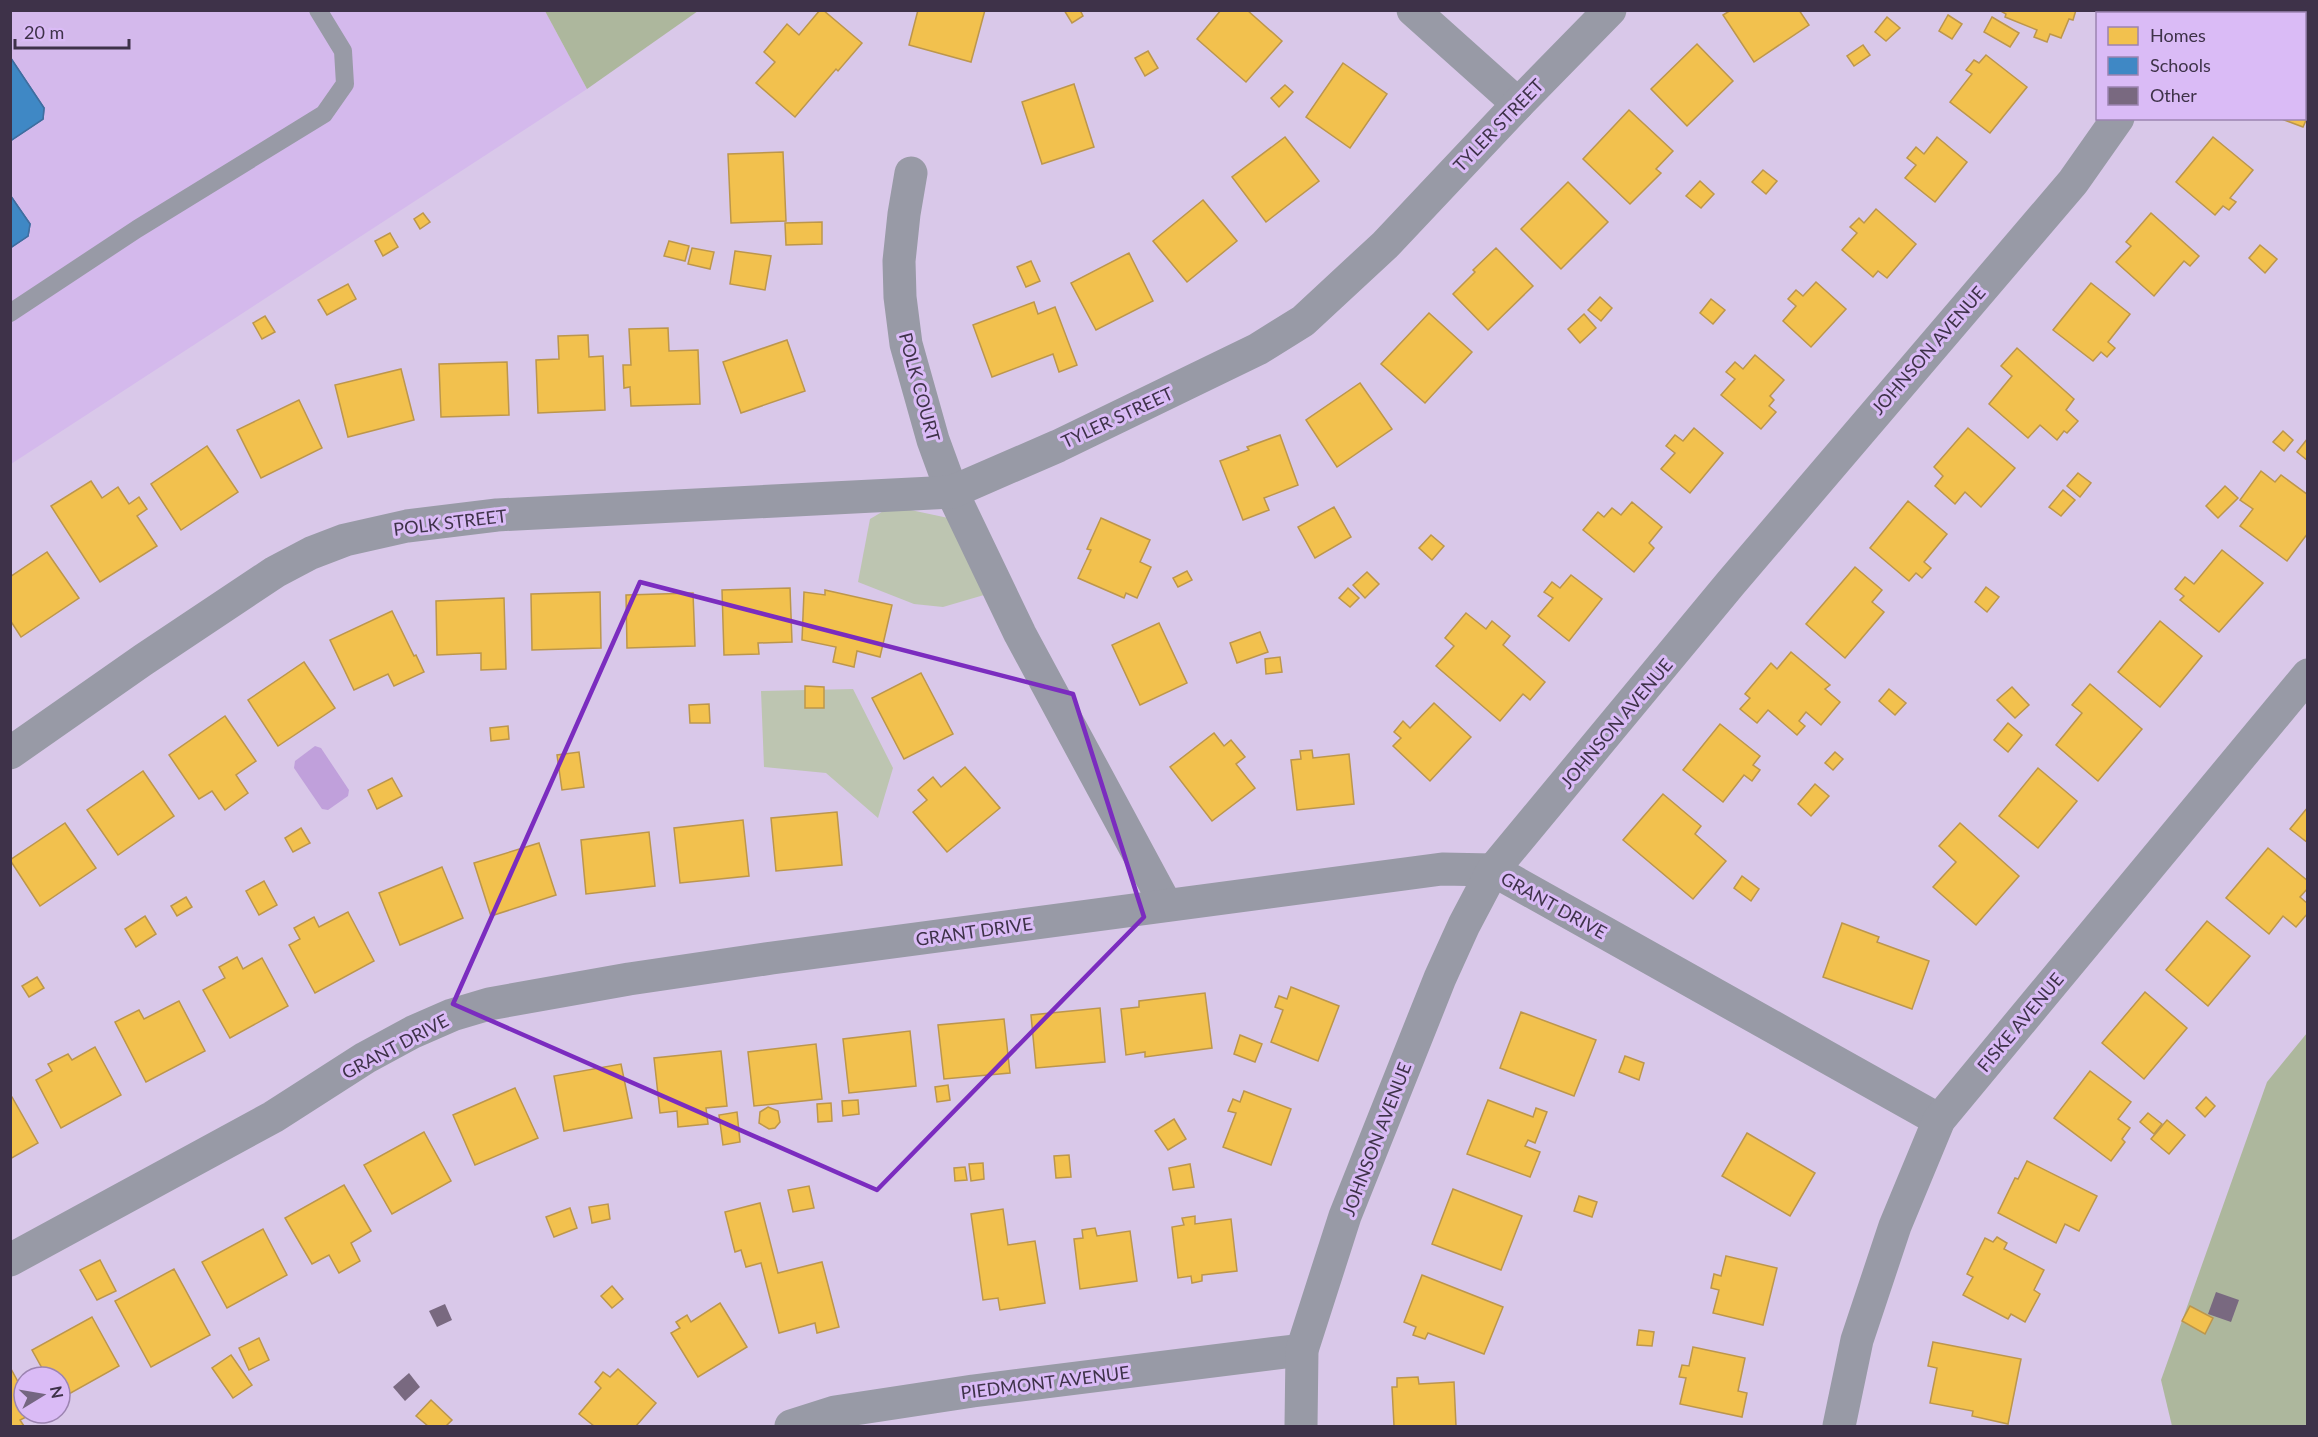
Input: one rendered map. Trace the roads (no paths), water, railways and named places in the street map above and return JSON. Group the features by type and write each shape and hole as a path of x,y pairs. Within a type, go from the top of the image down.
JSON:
{"street":[{"path":"1413,10 1518,104"},
{"name":"TYLER STREET","path":"952,492 1058,446 1181,387 1258,349 1303,321 1384,245 1610,10"},
{"name":"JOHNSON AVENUE","path":"1301,1426 1302,1350 1345,1216 1464,925 1493,870 1730,584 2073,182 2117,120"},
{"name":"POLK COURT","path":"911,173 899,261 900,297 906,344 933,440 952,492"},
{"path":"952,492 1020,634 1166,905"},
{"name":"POLK STREET","path":"10,753 275,572 311,553 345,540 416,524 496,515 952,492"},
{"name":"FISKE AVENUE","path":"1839,1426 1857,1340 1895,1226 1939,1120 2307,675"},
{"name":"GRANT DRIVE","path":"10,1260 273,1117 365,1058 413,1032 452,1015 489,1004 629,979 1442,869 1493,870 1939,1120"},
{"name":"PIEDMONT AVENUE","path":"791,1426 835,1412 962,1392 1302,1350"}],"lane":[{"path":"10,313 137,229 324,114 345,84 343,51 318,10"}]}
